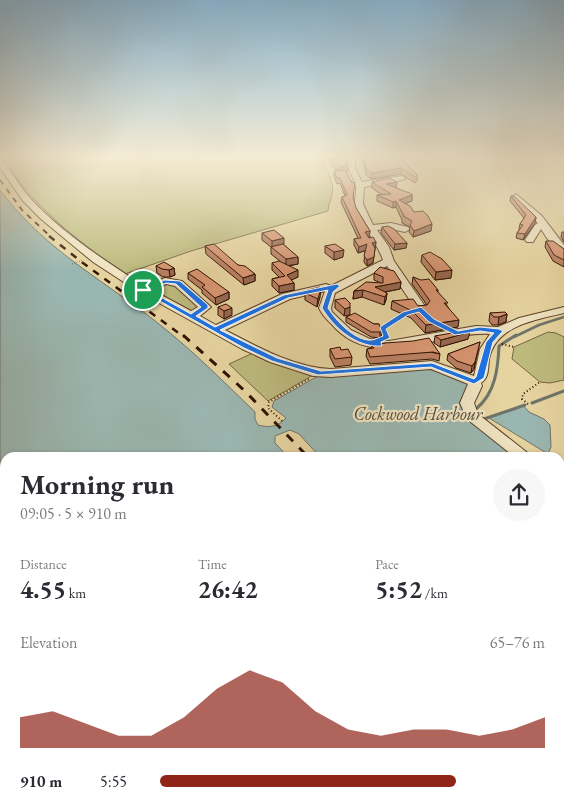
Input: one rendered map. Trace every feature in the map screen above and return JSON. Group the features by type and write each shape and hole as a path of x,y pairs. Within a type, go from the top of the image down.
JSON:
{"street":[{"path":"24,195 44,217 97,260 143,290 215,330 274,359 320,373 432,365 474,382"},
{"path":"359,195 359,204 370,228 384,247 389,261 421,309"},
{"path":"516,197 535,214 554,240 564,250"},
{"path":"530,240 538,227 542,225"},
{"path":"370,228 391,226 405,229"},
{"path":"389,261 335,288 329,295 325,308 332,319 355,338 379,344 414,343 480,329 498,337"},
{"path":"143,290 165,282 178,283 205,307 192,316"},
{"path":"215,330 286,296 367,285"},
{"path":"474,382 480,378 490,342 528,320 564,310"},
{"path":"474,382 475,386 468,403 472,416 519,452"}],"path":[{"path":"77,267 72,264 83,260"},
{"path":"379,344 376,341 387,338 382,328 406,313 421,309"},
{"path":"498,337 509,346 514,347"},
{"path":"282,421 268,408 269,402 320,373"},
{"path":"528,404 522,399 523,394 540,382"}],"shaded area":[{"path":"30,195 332,195 328,211 191,251 125,274 73,235"},
{"path":"172,283 201,306 192,311 187,311 153,292 157,287"},
{"path":"548,332 564,337 564,380 550,383 540,382 512,359 514,347"},
{"path":"253,353 315,374 268,401 229,364"}],"water":[{"name":"Cockwood Harbour","path":"0,195 4,195 31,226 64,255 154,320 199,358 255,412 255,419 258,425 273,426 283,421 286,418 272,407 274,401 318,376 433,368 452,374 450,377 467,382 469,385 463,401 517,452 315,452 299,434 290,430 275,436 275,443 283,452 0,452"},
{"path":"523,405 529,412 544,419 550,425 551,447 549,452 545,452 489,418"}],"building":[{"path":"353,195 356,208 370,231 365,232 369,238 373,237 376,242 372,243 375,248 374,257 367,260 364,256 367,244 359,247 354,239 361,238 342,197"},
{"path":"377,195 412,195 399,200 410,206 414,212 423,211 432,224 414,231 410,225 412,221 403,216 396,201 393,202"},
{"path":"511,196 514,196 536,217 525,234 517,233 523,225 520,224 526,215"},
{"path":"388,226 394,229 407,243 395,244 382,227"},
{"path":"274,230 284,238 272,241 262,233"},
{"path":"546,241 553,241 564,249 564,260 554,255"},
{"path":"214,244 238,265 245,266 255,274 243,278 205,246"},
{"path":"283,244 298,257 286,259 271,247"},
{"path":"335,244 344,250 334,252 325,246"},
{"path":"430,252 442,259 452,270 436,272 422,255"},
{"path":"279,261 298,270 287,275 294,283 279,286 272,279 285,276 272,263"},
{"path":"164,262 174,268 169,270 156,266"},
{"path":"380,267 394,271 401,282 375,287 387,293 385,297 363,290 354,291 366,282 383,283 383,277 374,273"},
{"path":"197,269 229,292 215,298 202,287 205,285 188,273"},
{"path":"413,277 421,280 429,279 448,303 444,303 459,320 426,325 412,311 392,301 413,299 418,306 427,305 430,301"},
{"path":"320,287 318,299 305,293 310,291 308,290"},
{"path":"345,298 350,303 350,307 345,309 335,300"},
{"path":"226,304 232,308 224,311 218,307"},
{"path":"505,312 507,314 499,317 494,317 490,313"},
{"path":"355,313 374,324 379,324 382,332 371,332 346,317"},
{"path":"468,330 470,332 441,340 435,336"},
{"path":"429,338 440,354 433,352 370,357 367,349 385,343"},
{"path":"480,342 475,362 472,366 457,361 448,354"},
{"path":"340,347 341,350 348,349 352,357 335,359 330,349"}],"waterway":[{"path":"514,337 539,325 564,317"},
{"name":"Cockwood Harbour","path":"477,408 492,388 498,363 499,346 516,335"},
{"path":"532,403 564,391"},
{"name":"Cockwood Harbour","path":"484,419 525,405"}],"railway":[{"path":"11,195 22,210 51,237"},
{"path":"49,236 184,337"},
{"path":"183,335 245,391 303,452"}],"route":[{"path":"143,290 165,282 178,283 205,307 192,316 215,330 286,296 337,286 330,291 325,308 332,319 355,338 379,344 376,341 387,338 382,328 406,313 421,309 431,320 457,333 480,329 499,331 490,342 480,378 474,382 432,365 331,374 320,373 274,359 246,346 215,330 143,290"}]}
